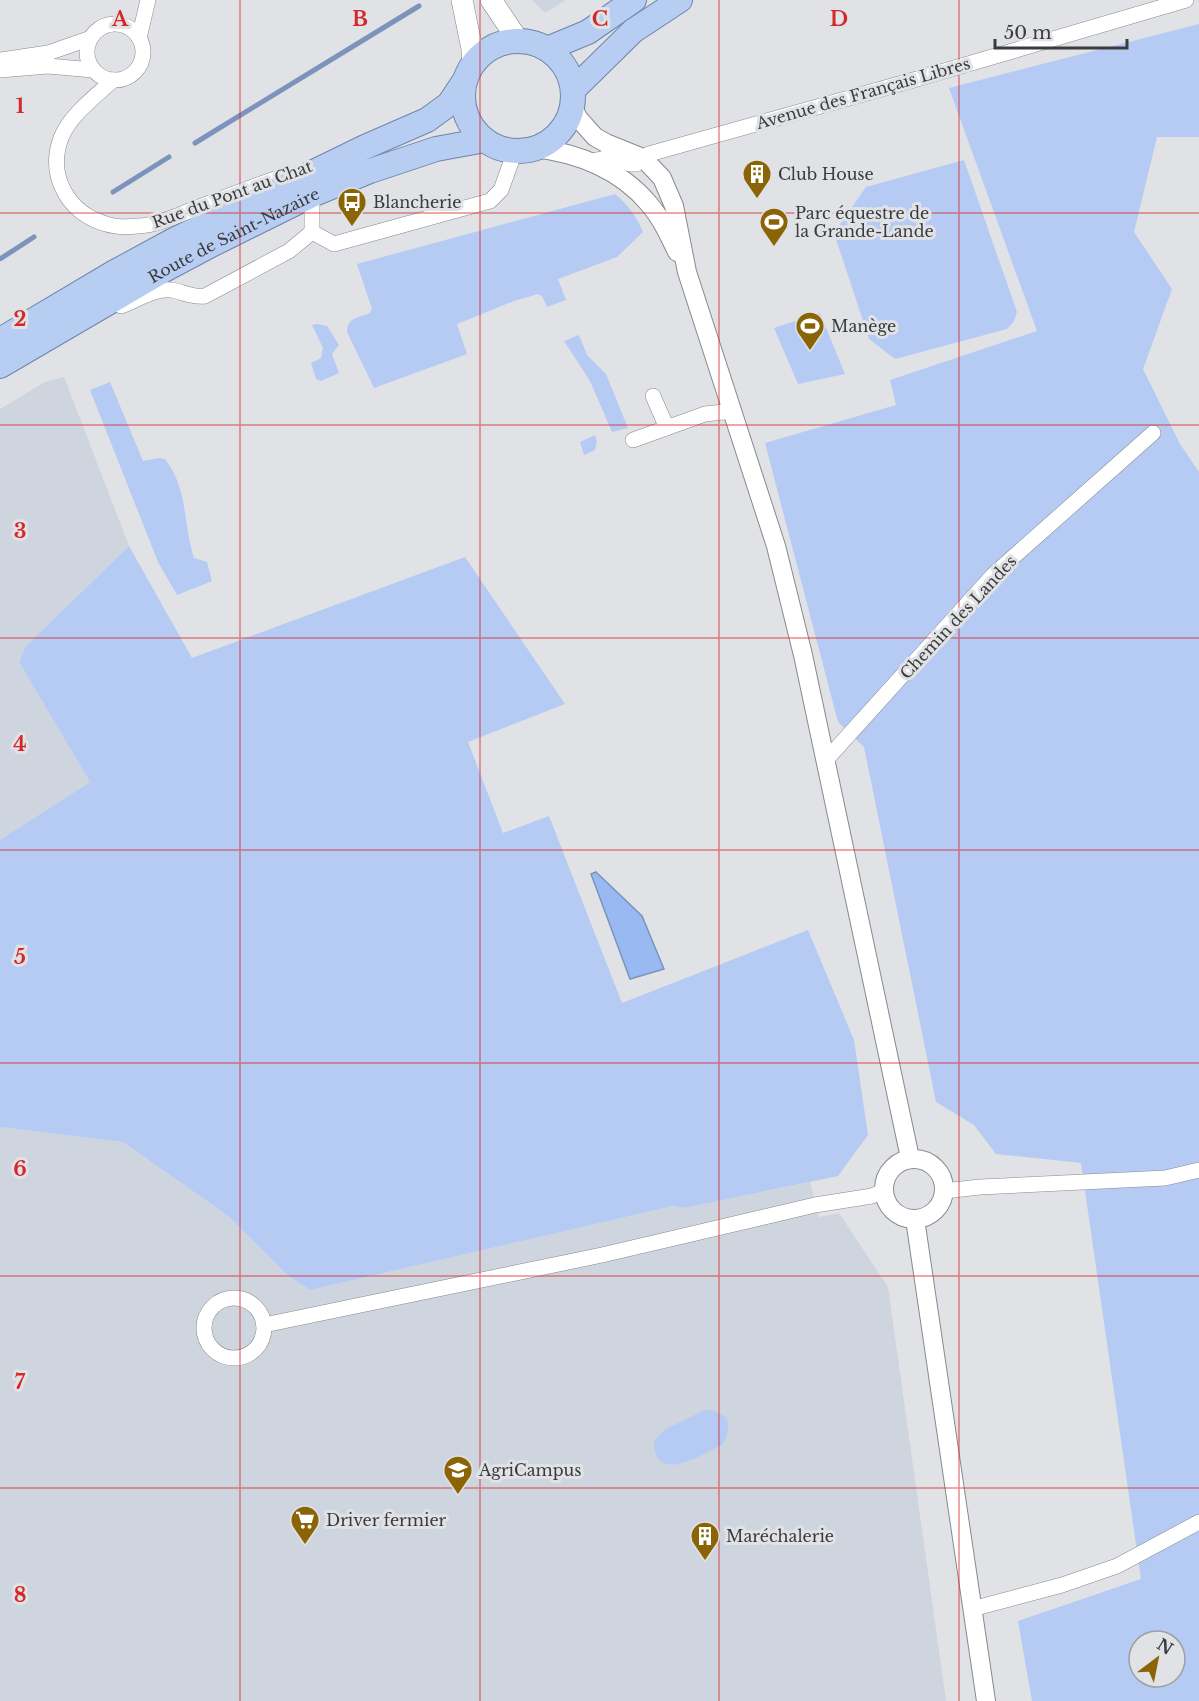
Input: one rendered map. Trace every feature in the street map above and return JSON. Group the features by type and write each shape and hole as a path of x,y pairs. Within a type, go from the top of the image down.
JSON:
{"main road":[{"path":"462,0 472,49 463,96 466,113 473,128 485,140 500,148 525,149 548,142 561,131 568,118 572,98 568,74 559,60 547,49 523,40 499,44 485,51 469,72"},
{"path":"491,0 518,40"},
{"path":"547,49 588,32 634,0"},
{"path":"572,98 633,31 680,0"},
{"name":"Route de Saint-Nazaire","path":"0,340 172,241 365,147 427,120 449,104 469,72"},
{"name":"Route de Saint-Nazaire","path":"0,366 176,264 312,195 370,171 436,149 485,140"}],"street":[{"path":"139,38 148,0"},
{"name":"Avenue des Français Libres","path":"590,162 605,158 636,164 649,154 1186,0"},
{"path":"108,25 121,25 127,27 139,38 142,58 136,70 123,79 113,80 102,77 93,70 88,61 87,47 99,29 108,25"},
{"path":"0,51 7,58 48,53 91,38"},
{"path":"0,70 48,66 93,70"},
{"name":"Rue du Pont au Chat","path":"113,80 75,117 62,136 57,156 57,175 65,194 81,213 107,225 140,226 167,219 365,147"},
{"path":"572,98 579,119 595,137 643,158 662,178 674,206 687,272 776,546 826,760 910,1158"},
{"path":"312,232 334,244 490,201 501,190 525,149 558,150 608,170 634,187 664,225 687,272"},
{"path":"312,195 312,232"},
{"path":"39,342 159,290 172,290 197,297 205,296 289,251 312,232"},
{"path":"653,396 667,428"},
{"path":"633,441 705,414 733,411"},
{"name":"Chemin des Landes","path":"826,760 993,575 1153,433"},
{"path":"910,1158 919,1158 935,1166 944,1182 944,1191 943,1200 932,1214 915,1219 905,1218 890,1208 883,1191 887,1173 893,1166 910,1158"},
{"path":"944,1191 980,1187 1165,1178 1199,1170"},
{"path":"264,1324 591,1258 815,1204 872,1196 883,1191"},
{"path":"915,1219 986,1701"},
{"path":"972,1609 1117,1566 1199,1522"}],"shaded area":[{"path":"532,0 566,0 545,13"},
{"path":"1199,24 1199,137 1157,137 1134,232 1172,289 1143,369 1180,444 1199,472 1199,1701 1032,1701 1018,1621 1141,1579 1081,1163 996,1154 974,1125 936,1102 864,747 838,722 765,443 896,405 890,380 1037,331 949,88"},
{"path":"964,160 1017,312 1014,321 1007,329 895,359 869,339 834,233 866,187"},
{"path":"615,194 631,211 643,232 617,257 558,279 566,300 547,307 542,296 538,294 457,324 467,354 374,388 347,332 351,321 370,313 372,309 357,264"},
{"name":"Manège","path":"820,313 845,374 798,384 774,328"},
{"path":"312,325 327,326 339,345 332,354 339,373 321,381 316,379 311,363 321,358 323,348"},
{"path":"579,335 587,355 606,374 628,428 612,432 590,381 564,341"},
{"path":"64,377 129,546 26,646 19,662 90,782 0,840 0,409 45,382"},
{"path":"110,382 143,461 165,459 172,470 181,494 194,558 207,562 212,581 177,595 158,562 90,390"},
{"path":"595,435 597,441 595,450 584,455 580,442"},
{"path":"129,546 192,658 465,557 565,704 468,742 503,833 549,816 622,1003 808,930 854,1040 868,1135 838,1176 684,1208 673,1206 310,1290 287,1275 227,1215 123,1142 0,1127 0,840 90,782 19,662 26,646"},
{"path":"596,872 642,916 664,969 630,979 591,874"},
{"name":"AgriCampus","path":"0,1127 123,1142 227,1215 287,1275 310,1290 673,1206 684,1208 810,1182 819,1217 839,1213 888,1287 946,1701 0,1701"},
{"path":"705,1410 715,1411 727,1418 728,1432 722,1445 692,1460 671,1465 663,1462 657,1455 654,1442 664,1430"}],"waterway":[{"path":"195,143 419,6"},
{"path":"113,192 169,157"},
{"path":"0,259 34,237"}],"place":[{"name":"Club House","path":"757,200"},
{"name":"Blancherie","path":"352,228"},
{"name":"Parc équestre de la Grande-Lande","path":"774,248"},
{"name":"Manège","path":"810,352"},
{"name":"AgriCampus","path":"458,1496"},
{"name":"Driver fermier","path":"305,1546"},
{"name":"Maréchalerie","path":"705,1562"}]}
